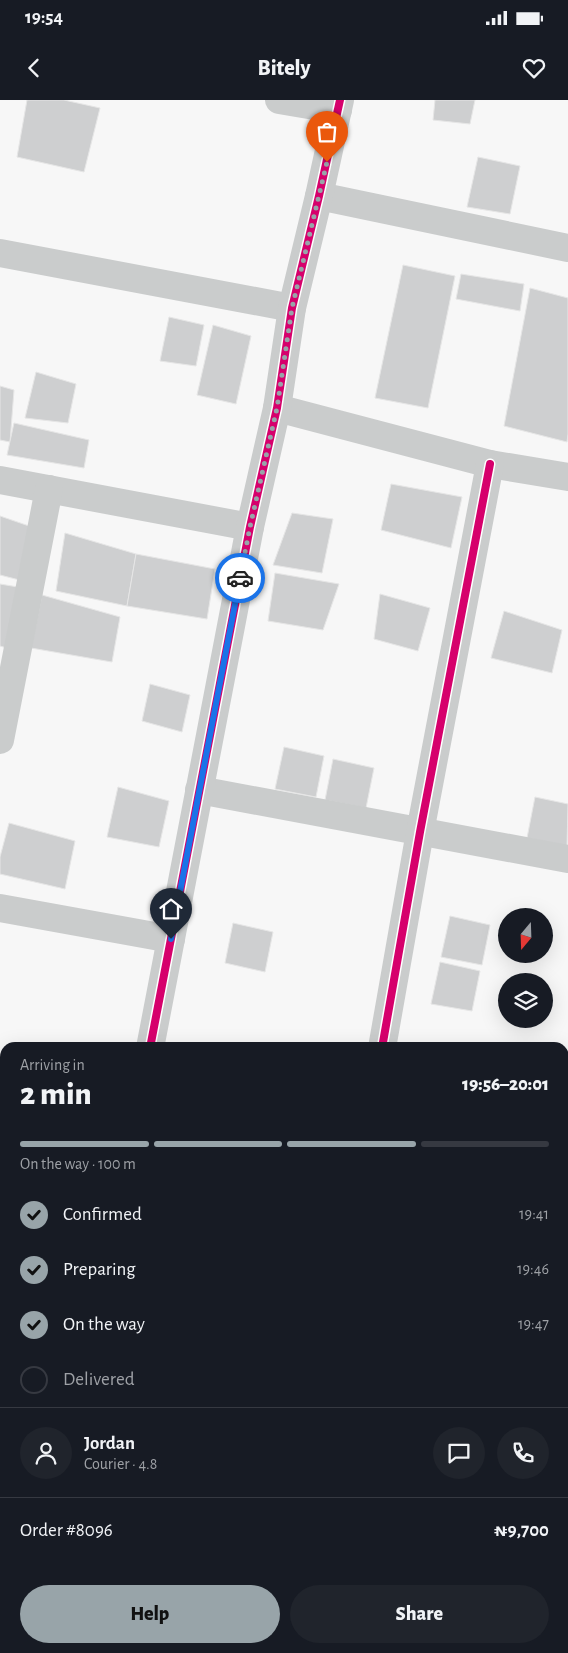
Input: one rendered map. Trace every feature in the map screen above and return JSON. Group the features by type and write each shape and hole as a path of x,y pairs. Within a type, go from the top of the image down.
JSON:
{"street":[{"path":"151,1042 250,527 277,408 292,308 339,105 279,100"},
{"path":"319,196 568,248"},
{"path":"0,253 292,308"},
{"path":"277,408 490,464 568,477"},
{"path":"383,1042 420,832 490,464"},
{"path":"0,480 250,527"},
{"path":"0,740 49,489"},
{"path":"200,790 568,859"},
{"path":"0,908 171,939"}],"building":[{"path":"27,100 64,100 100,108 84,172 17,157"},
{"path":"435,100 475,100 470,124 433,120"},
{"path":"478,157 520,166 510,214 467,207"},
{"path":"403,265 455,276 428,408 375,398"},
{"path":"461,274 524,284 520,311 456,299"},
{"path":"530,288 568,298 567,442 504,426"},
{"path":"169,317 204,325 196,366 160,361"},
{"path":"213,325 251,336 236,404 197,395"},
{"path":"36,372 76,384 68,423 25,418"},
{"path":"0,386 14,390 10,442 0,440"},
{"path":"14,423 89,440 84,468 7,455"},
{"path":"391,484 462,497 451,548 381,530"},
{"path":"292,513 333,519 322,573 273,565"},
{"path":"0,516 32,527 31,583 0,575"},
{"path":"65,533 136,554 127,606 56,591"},
{"path":"136,554 215,569 207,619 127,606"},
{"path":"275,573 339,584 323,630 268,621"},
{"path":"0,584 18,587 10,649 0,646"},
{"path":"380,594 430,608 418,651 374,639"},
{"path":"42,595 120,617 112,662 31,648"},
{"path":"504,611 562,630 552,673 491,658"},
{"path":"150,684 190,695 182,732 142,721"},
{"path":"284,747 324,756 316,797 275,789"},
{"path":"333,759 374,768 366,808 325,800"},
{"path":"118,787 169,801 159,847 107,837"},
{"path":"535,797 568,804 567,846 527,838"},
{"path":"9,823 75,841 65,889 0,874 0,857"},
{"path":"450,916 490,925 482,965 441,957"},
{"path":"233,923 273,932 265,972 225,963"},
{"path":"440,962 480,971 472,1011 431,1004"}],"cycle path":[{"path":"151,1042 250,527 277,408 292,308 340,100"},
{"path":"383,1042 420,832 490,464"}],"way so far":[{"path":"240,578 277,408 292,308 327,162"}],"route":[{"path":"171,939 240,578"}]}
